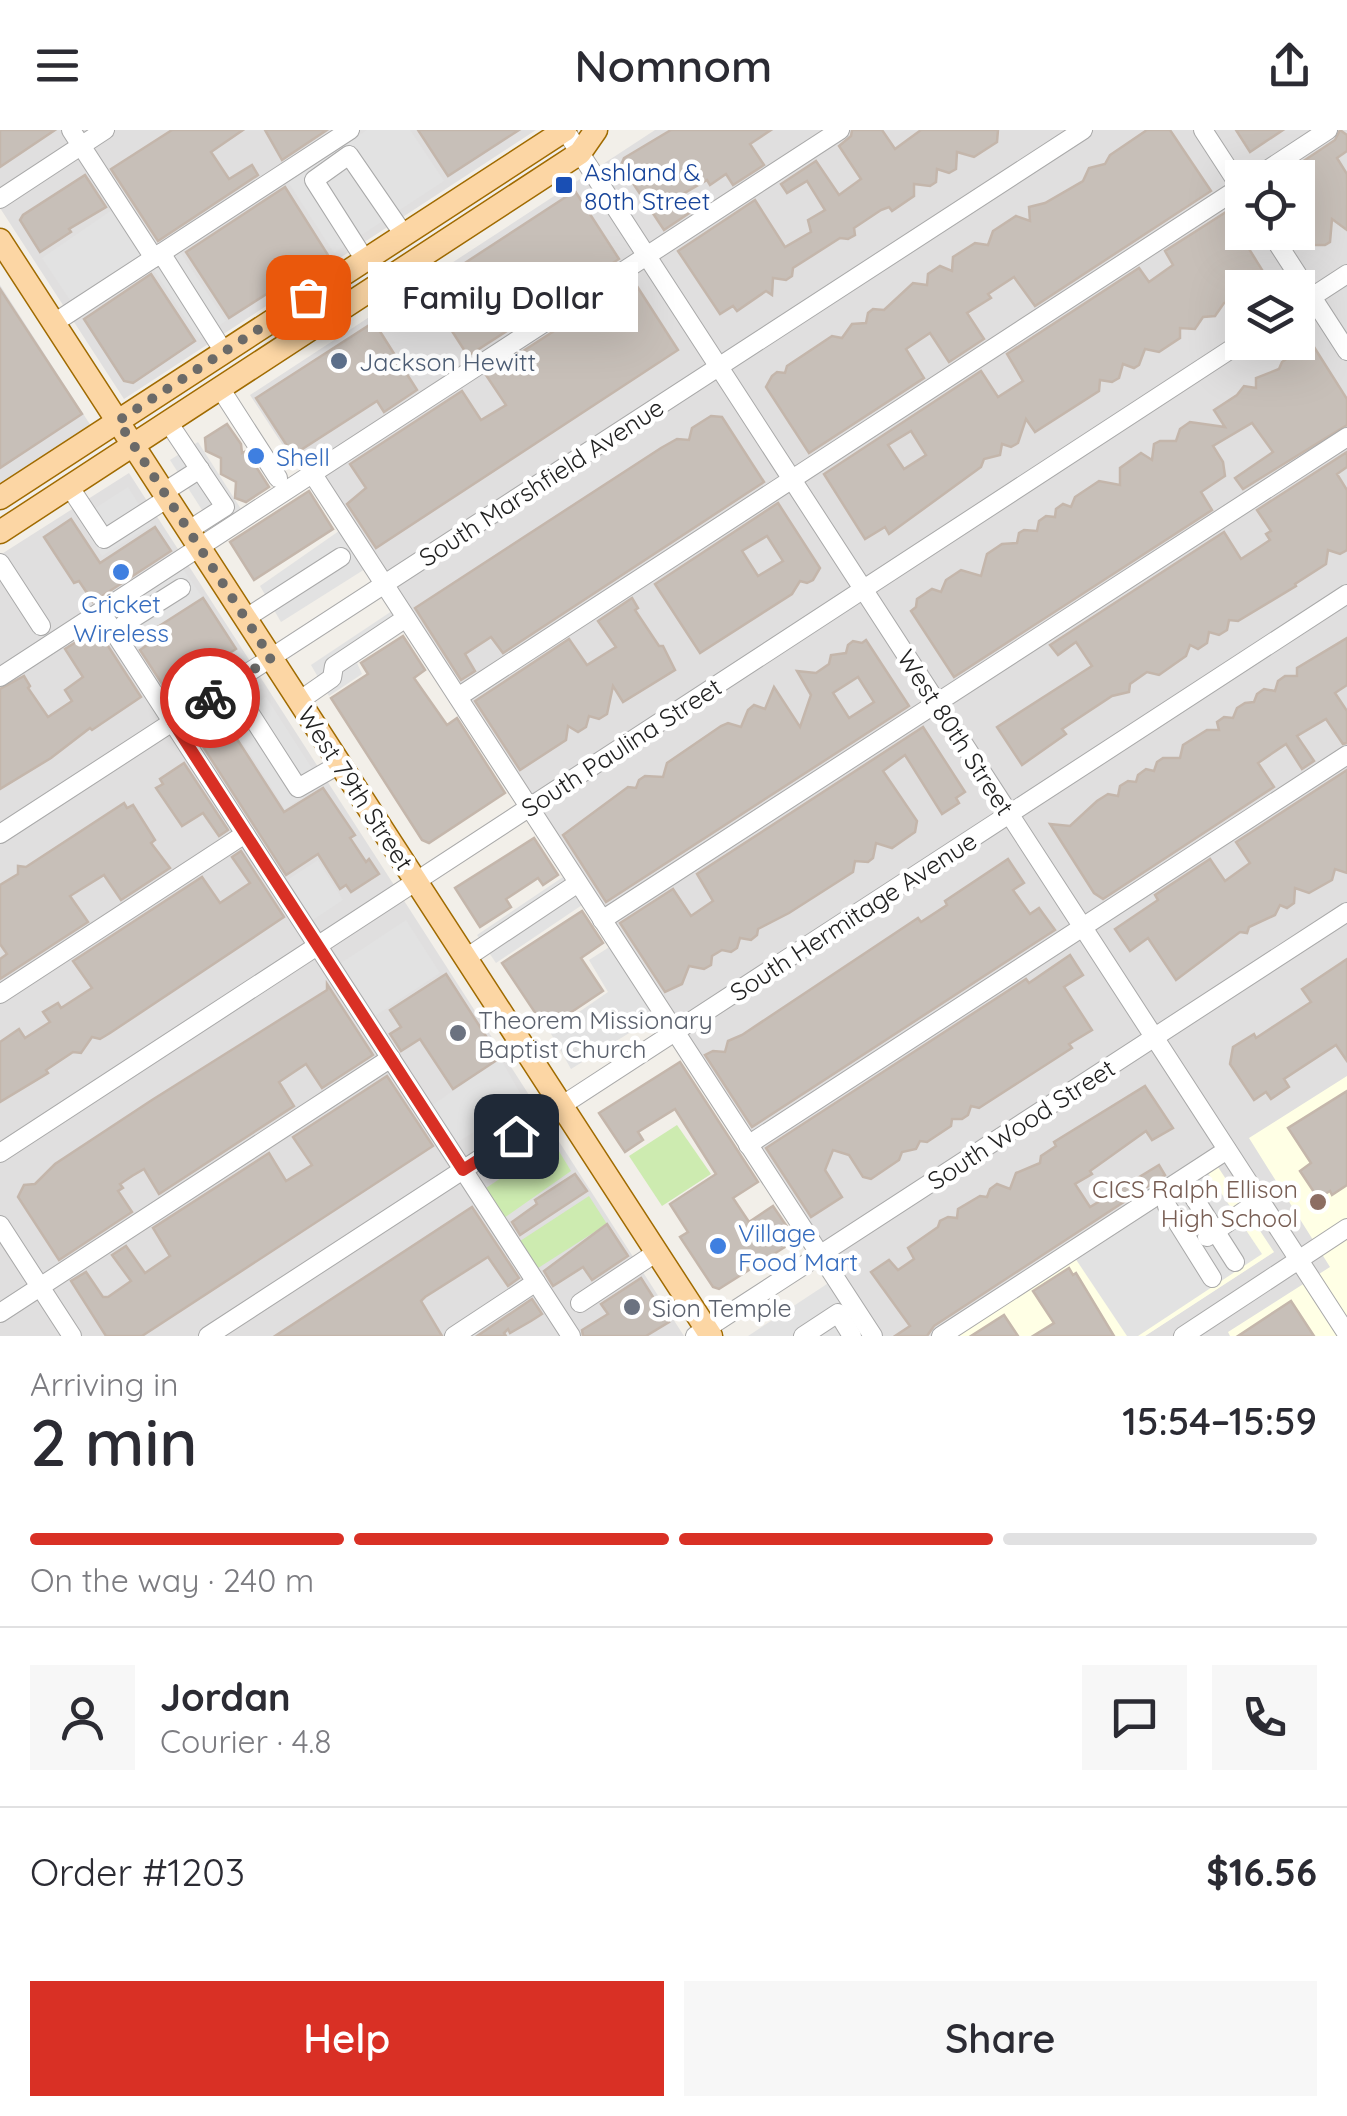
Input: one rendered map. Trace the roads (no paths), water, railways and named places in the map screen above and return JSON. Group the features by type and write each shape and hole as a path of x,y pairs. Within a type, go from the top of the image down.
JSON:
{"main road":[{"path":"0,498 565,130"},
{"path":"0,532 580,153 596,130"},
{"name":"West 79th Street","path":"0,240 657,1252 704,1333"}],"street":[{"path":"0,199 76,138 105,130"},
{"path":"54,324 350,130"},
{"name":"West 80th Street","path":"565,130 1347,1334"},
{"path":"194,539 312,474 840,130"},
{"name":"South Marshfield Avenue","path":"0,834 1083,130"},
{"path":"1203,130 1226,160"},
{"path":"1283,160 1328,130"},
{"path":"76,138 224,352"},
{"path":"365,260 314,180 349,156 404,235"},
{"path":"458,697 1225,198"},
{"path":"1315,295 1347,274"},
{"path":"1315,313 1347,352"},
{"name":"South Paulina Street","path":"0,1152 1225,353"},
{"path":"220,388 278,478"},
{"path":"0,677 155,577 224,507 168,422"},
{"path":"602,920 1347,438"},
{"path":"69,486 104,538 200,469"},
{"path":"312,474 873,1336"},
{"path":"246,618 341,557"},
{"path":"0,563 7,587 41,626"},
{"path":"124,624 174,592 155,577"},
{"name":"South Hermitage Avenue","path":"208,1336 1347,594"},
{"path":"101,612 570,1336"},
{"path":"299,701 332,678 334,666 406,618"},
{"path":"230,684 298,788 340,764"},
{"path":"748,1144 1347,755"},
{"path":"0,994 245,834"},
{"path":"466,958 578,883"},
{"name":"South Wood Street","path":"704,1333 1347,912"},
{"path":"0,1313 390,1058"},
{"path":"941,1336 1227,1150"},
{"path":"1191,1193 1235,1262"},
{"path":"1192,1247 1260,1200"},
{"path":"1166,1206 1212,1278"},
{"path":"0,1225 72,1336"},
{"path":"1182,1336 1347,1228"},
{"path":"580,1303 657,1252"},
{"path":"454,1336 536,1282"},
{"path":"1330,1309 1347,1298"},
{"path":"803,1336 838,1313 852,1336"}],"place":[{"name":"Ashland & 80th Street","path":"564,185"},
{"name":"Family Dollar","path":"308,297"},
{"name":"Jackson Hewitt","path":"339,361"},
{"name":"Shell","path":"256,456"},
{"name":"Cricket Wireless","path":"121,572"},
{"name":"Theorem Missionary Baptist Church","path":"458,1033"},
{"name":"CICS Ralph Ellison High School","path":"1318,1202"},
{"name":"Village Food Mart","path":"718,1246"},
{"name":"Sion Temple","path":"632,1307"}]}
